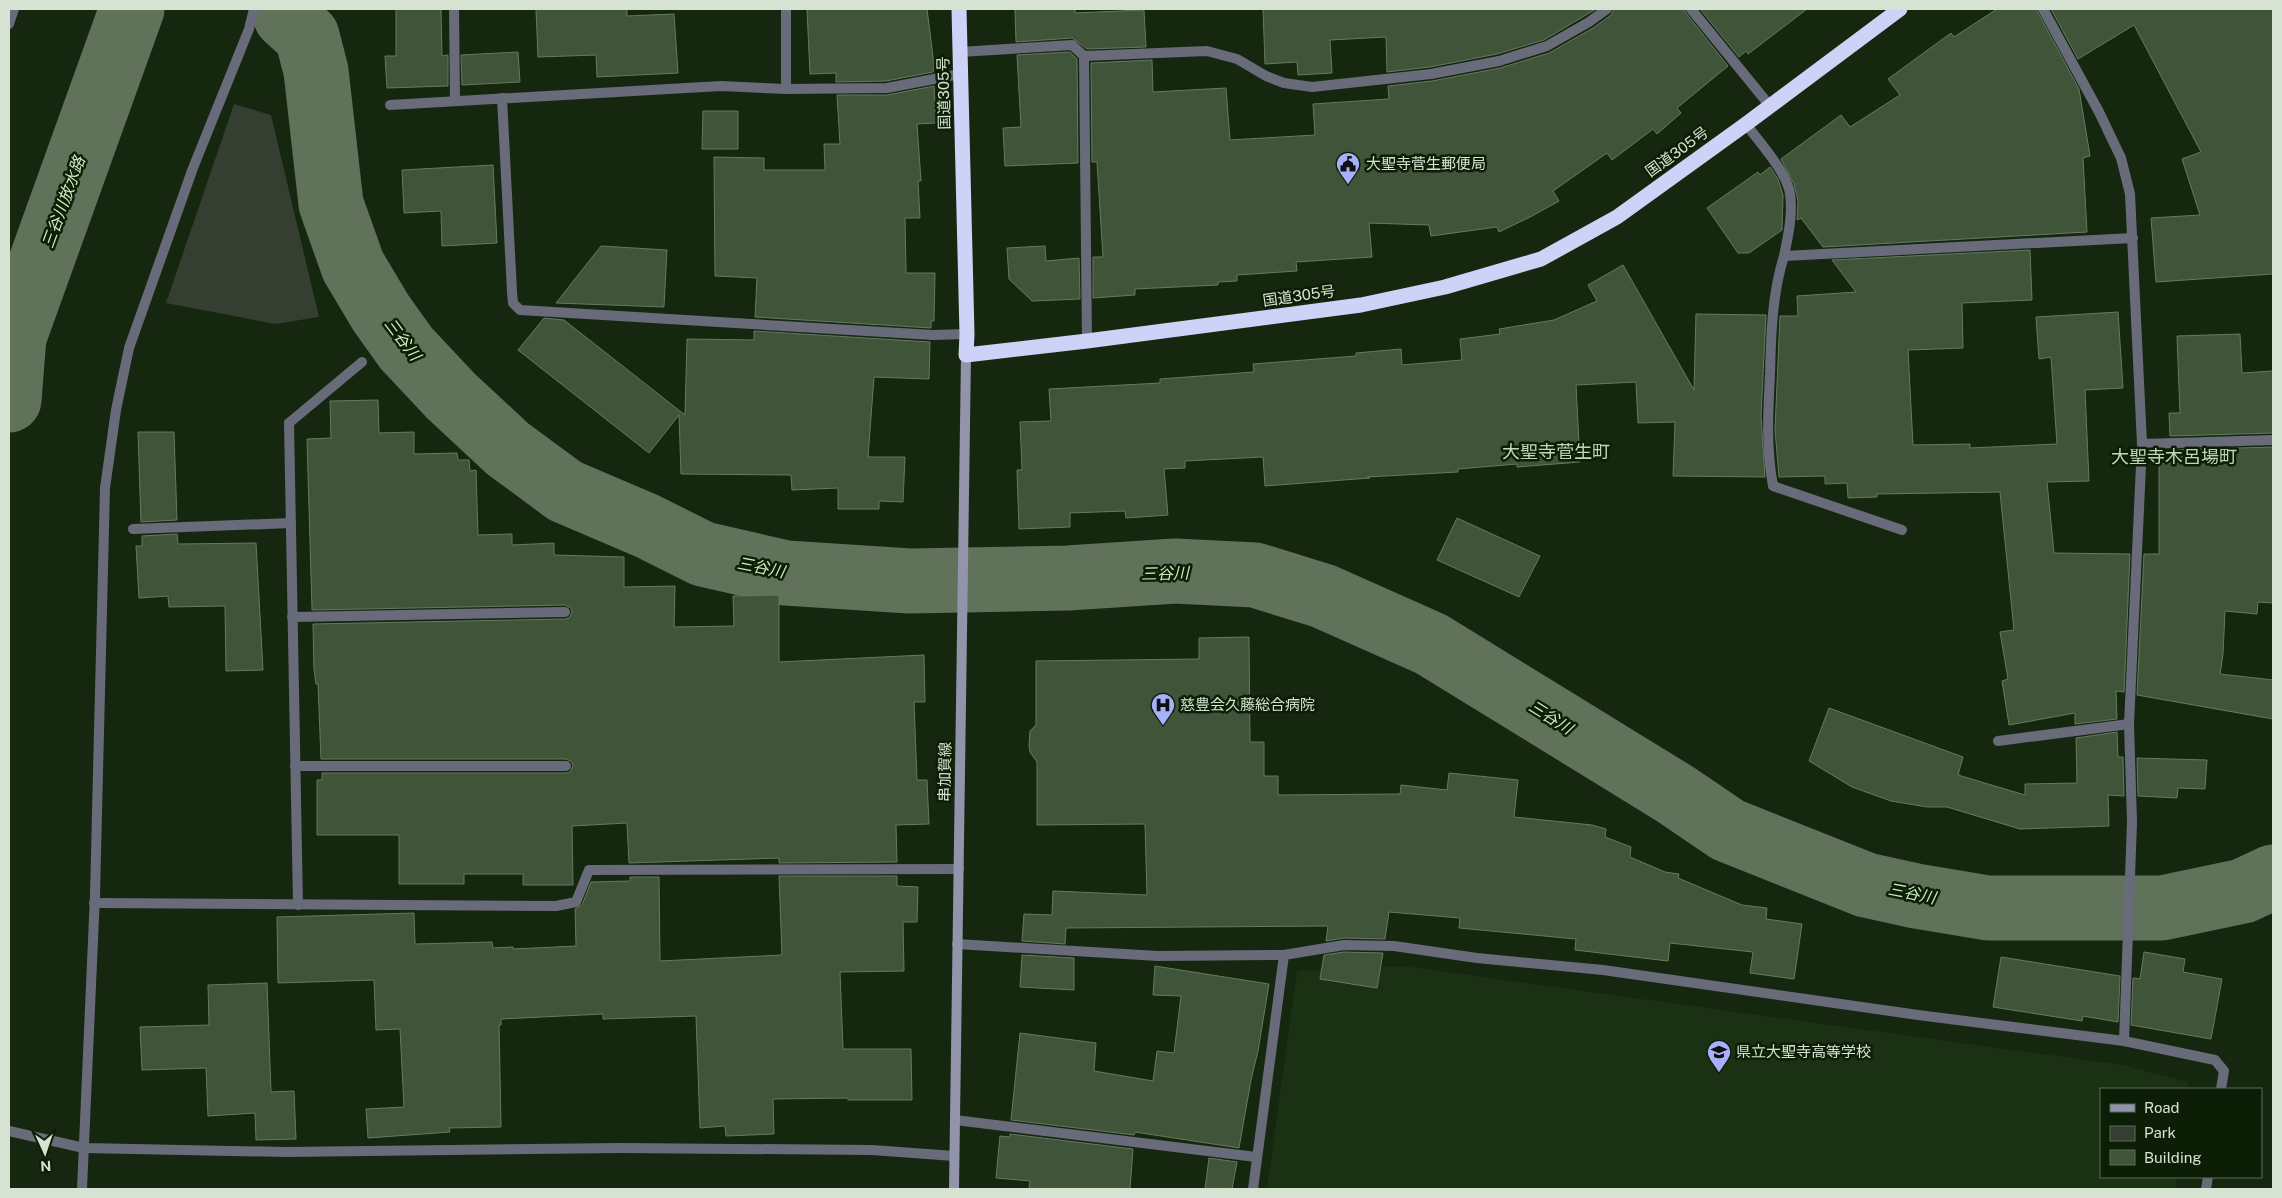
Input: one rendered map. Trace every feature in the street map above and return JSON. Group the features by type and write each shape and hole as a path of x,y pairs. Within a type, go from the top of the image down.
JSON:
{"highway":[{"name":"国道305号","path":"959,9 966,355 1361,305 1445,287 1541,259 1617,217 1900,9"}],"main road":[{"name":"串加賀線","path":"954,1189 966,355"}],"street":[{"path":"9,24 14,9"},
{"path":"82,1189 94,903 105,488 116,410 130,348 156,271 193,168 249,30 254,9"},
{"path":"454,9 454,101"},
{"path":"786,9 786,89"},
{"path":"960,52 1072,45 1084,56 1206,51 1237,59 1266,76 1284,83 1312,87 1431,74 1499,61 1547,46 1589,22 1607,9"},
{"path":"1691,9 1770,106"},
{"path":"2043,9 2100,112 2121,158 2130,194 2142,444 2129,724 2132,822 2124,1041"},
{"path":"1084,56 1087,341"},
{"path":"390,105 720,86 786,89 887,88 960,74"},
{"path":"502,98 512,292 513,303 520,310 932,335 967,334"},
{"path":"1746,124 1784,177 1790,192 1791,213 1784,256 1776,280 1771,342 1768,457 1773,486 1902,530"},
{"path":"1784,256 2133,238"},
{"path":"298,905 289,423 362,362"},
{"path":"2142,444 2273,440"},
{"path":"133,529 291,523"},
{"path":"292,617 565,612"},
{"path":"1998,742 2129,724"},
{"path":"295,766 566,766"},
{"path":"94,903 556,906 576,902 589,870 958,869"},
{"path":"957,944 1158,956 1284,955 1344,945 1394,946 1477,958 1603,970 1918,1015 2124,1041 2216,1060 2224,1071 2221,1088"},
{"path":"1253,1189 1284,955"},
{"path":"955,1120 1256,1157"},
{"path":"9,1131 84,1148 286,1152 650,1148 872,1150 954,1156"}],"shaded area":[{"name":"県立大聖寺高等学校","path":"1403,966 2122,1065 2189,1082 2188,1088 2100,1088 2100,1178 2176,1178 2175,1189 1267,1189 1297,971"}],"green space":[{"path":"234,104 271,115 319,317 275,324 166,303"}],"building":[{"path":"396,9 441,9 442,56 448,55 448,86 387,88 385,56 396,56"},
{"path":"536,9 627,9 627,16 674,14 678,73 597,77 596,55 538,57"},
{"path":"807,9 927,9 934,65 933,72 886,81 836,82 836,73 810,74"},
{"path":"1015,9 1075,9 1075,13 1144,10 1146,47 1087,49 1072,38 1016,42"},
{"path":"1263,9 1596,9 1544,40 1497,54 1430,67 1387,72 1386,37 1330,40 1332,73 1298,75 1297,62 1265,64"},
{"path":"1614,9 1684,9 1728,66 1677,108 1681,113 1657,134 1653,129 1612,160 1607,153 1553,191 1559,201 1532,216 1499,232 1497,227 1431,236 1429,225 1369,223 1372,257 1296,262 1297,271 1237,275 1237,281 1218,282 1218,285 1135,289 1135,295 1093,298 1093,257 1103,257 1097,162 1092,162 1091,63 1152,60 1153,92 1226,88 1230,140 1315,135 1313,104 1389,99 1388,86 1432,81 1500,68 1549,53 1593,28 1611,15"},
{"path":"1700,9 1807,9 1748,54 1746,51 1739,57"},
{"path":"1997,9 2036,9 2079,89 2090,156 2083,158 2087,232 1823,247 1801,218 1797,220 1798,201 1794,184 1781,159 1841,115 1850,127 1900,95 1888,79 1951,33 1954,37"},
{"path":"2051,9 2273,9 2273,274 2156,282 2151,218 2200,215 2182,159 2201,152 2134,25 2078,59"},
{"path":"518,52 520,82 462,85 461,55"},
{"path":"1070,52 1077,59 1078,163 1005,166 1003,128 1021,127 1017,55"},
{"path":"934,86 936,123 917,124 921,181 918,181 920,218 905,218 906,273 935,273 934,321 931,321 931,328 755,317 757,278 715,276 714,157 764,158 764,170 825,170 824,144 840,144 837,95 887,95"},
{"path":"703,111 738,111 738,149 702,149"},
{"path":"493,165 497,243 442,246 441,211 404,213 402,170"},
{"path":"1770,167 1778,179 1783,195 1782,230 1749,253 1738,253 1707,208 1758,172 1760,175"},
{"path":"601,246 667,250 664,307 556,303"},
{"path":"1045,246 1046,261 1079,258 1080,299 1032,301 1009,279 1007,248"},
{"path":"2030,250 2032,300 1962,303 1963,348 1908,350 1913,445 1970,444 1970,448 2057,444 2051,357 2039,359 2036,317 2118,312 2123,388 2085,390 2089,481 2047,482 2054,553 2130,554 2124,692 2116,691 2117,719 2075,724 2075,713 2009,725 2002,681 2008,679 2000,632 2014,630 2000,492 1877,494 1877,497 1848,498 1847,483 1825,484 1825,476 1779,477 1775,430 1780,316 1798,316 1797,296 1856,292 1832,260"},
{"path":"1623,265 1694,390 1696,314 1766,315 1761,416 1765,477 1673,476 1675,422 1638,423 1636,382 1576,385 1580,462 1517,467 1517,464 1458,469 1458,472 1367,477 1370,478 1265,486 1263,457 1185,461 1185,468 1164,469 1168,515 1126,518 1125,511 1070,513 1070,527 1019,529 1017,470 1022,470 1020,422 1051,421 1049,389 1160,383 1160,379 1254,372 1253,364 1356,356 1356,353 1401,349 1402,365 1462,360 1460,339 1500,334 1499,329 1554,320 1597,301 1588,285"},
{"path":"544,318 564,320 685,415 687,339 754,340 754,331 930,342 929,379 874,377 868,457 905,457 903,502 879,501 879,509 838,509 838,488 792,490 791,475 681,474 679,415 649,453 518,350"},
{"path":"2240,334 2242,373 2273,371 2273,433 2170,436 2169,413 2180,413 2177,336"},
{"path":"378,400 379,433 414,432 414,454 457,453 458,460 469,460 470,471 476,470 478,535 512,534 512,545 554,543 554,555 624,557 624,587 675,586 674,627 734,626 733,596 779,595 779,662 924,655 925,702 914,702 917,780 927,780 929,824 896,825 897,862 779,863 779,858 629,863 627,823 572,826 573,885 523,885 523,874 464,874 464,884 399,884 399,835 317,835 317,780 322,780 322,773 566,773 570,772 573,766 572,762 566,759 321,759 318,684 316,684 314,669 313,624 565,619 569,618 572,612 571,608 565,605 312,610 307,439 331,438 330,401"},
{"path":"138,432 174,432 177,520 141,522"},
{"path":"2273,447 2273,603 2258,602 2257,614 2225,611 2220,674 2273,680 2273,719 2137,695 2144,554 2159,554 2159,464 2171,463 2171,450"},
{"path":"1457,518 1540,556 1519,597 1437,560"},
{"path":"177,534 178,544 256,543 263,670 226,671 225,606 169,607 168,596 139,598 136,546 142,546 142,536"},
{"path":"1249,637 1250,742 1264,742 1264,776 1278,776 1278,795 1400,794 1401,785 1447,790 1449,773 1518,780 1514,817 1592,825 1606,829 1605,837 1631,847 1630,857 1665,872 1679,874 1678,878 1742,905 1767,908 1766,919 1802,924 1794,979 1750,973 1753,952 1670,943 1668,961 1575,950 1576,939 1459,928 1460,918 1389,912 1385,939 1344,938 1326,941 1328,926 1066,928 1065,944 1022,941 1024,914 1052,915 1053,891 1147,895 1145,824 1037,825 1037,762 1030,752 1029,745 1030,731 1036,725 1036,661 1199,659 1199,638"},
{"path":"1829,708 1963,757 1958,775 2025,795 2025,784 2077,783 2076,738 2117,732 2118,757 2123,757 2124,796 2108,795 2109,826 2020,829 1947,807 1927,807 1891,801 1852,787 1809,761"},
{"path":"2137,758 2207,760 2205,789 2178,788 2177,798 2138,796"},
{"path":"779,876 897,876 897,886 918,887 917,922 903,922 904,971 840,972 843,1049 911,1049 912,1100 848,1100 848,1098 773,1099 774,1134 726,1136 725,1126 700,1128 696,1016 603,1019 603,1014 501,1019 501,1025 499,1025 501,1127 449,1128 450,1132 368,1138 366,1109 404,1107 400,1029 376,1030 374,980 278,983 277,917 414,913 415,944 492,942 493,948 513,947 513,949 576,946 575,909 582,905 591,882 630,881 630,877 659,877 660,961 782,955"},
{"path":"1344,952 1383,953 1377,988 1320,979 1324,955"},
{"path":"2144,952 2185,959 2183,972 2222,979 2211,1039 2131,1025 2133,978 2140,979"},
{"path":"1022,955 1074,958 1074,990 1020,987"},
{"path":"2001,957 2120,976 2118,1022 2083,1016 2082,1021 1993,1007"},
{"path":"1155,966 1269,984 1239,1148 1135,1132 1134,1135 1011,1120 1020,1033 1096,1043 1094,1071 1153,1081 1157,1051 1174,1053 1181,996 1153,995"},
{"path":"267,983 271,1092 294,1091 296,1139 256,1140 255,1113 208,1116 206,1068 142,1070 140,1027 209,1025 208,985"},
{"path":"1010,1134 1133,1149 1130,1189 1029,1189 1030,1181 996,1178 1000,1136 1010,1137"},
{"path":"1209,1158 1237,1162 1232,1189 1205,1189"}],"waterway":[{"name":"三谷川放水路","path":"9,400 14,337 132,9"},
{"name":"三谷川","path":"286,17 307,36 316,71 331,204 353,266 381,313 406,348 451,396 508,449 565,491 647,526 703,554 786,573 910,581 1068,578 1175,571 1255,575 1323,596 1431,644 1675,794 1728,830 1866,885 1916,896 1988,908 2162,908 2243,891 2273,877"}],"place":[{"name":"大聖寺菅生郵便局","path":"1348,185"},
{"name":"慈豊会久藤総合病院","path":"1163,726"},
{"name":"県立大聖寺高等学校","path":"1719,1073"}],"district":[{"name":"大聖寺菅生町","path":"1556,452"},
{"name":"大聖寺木呂場町","path":"2174,457"}]}
